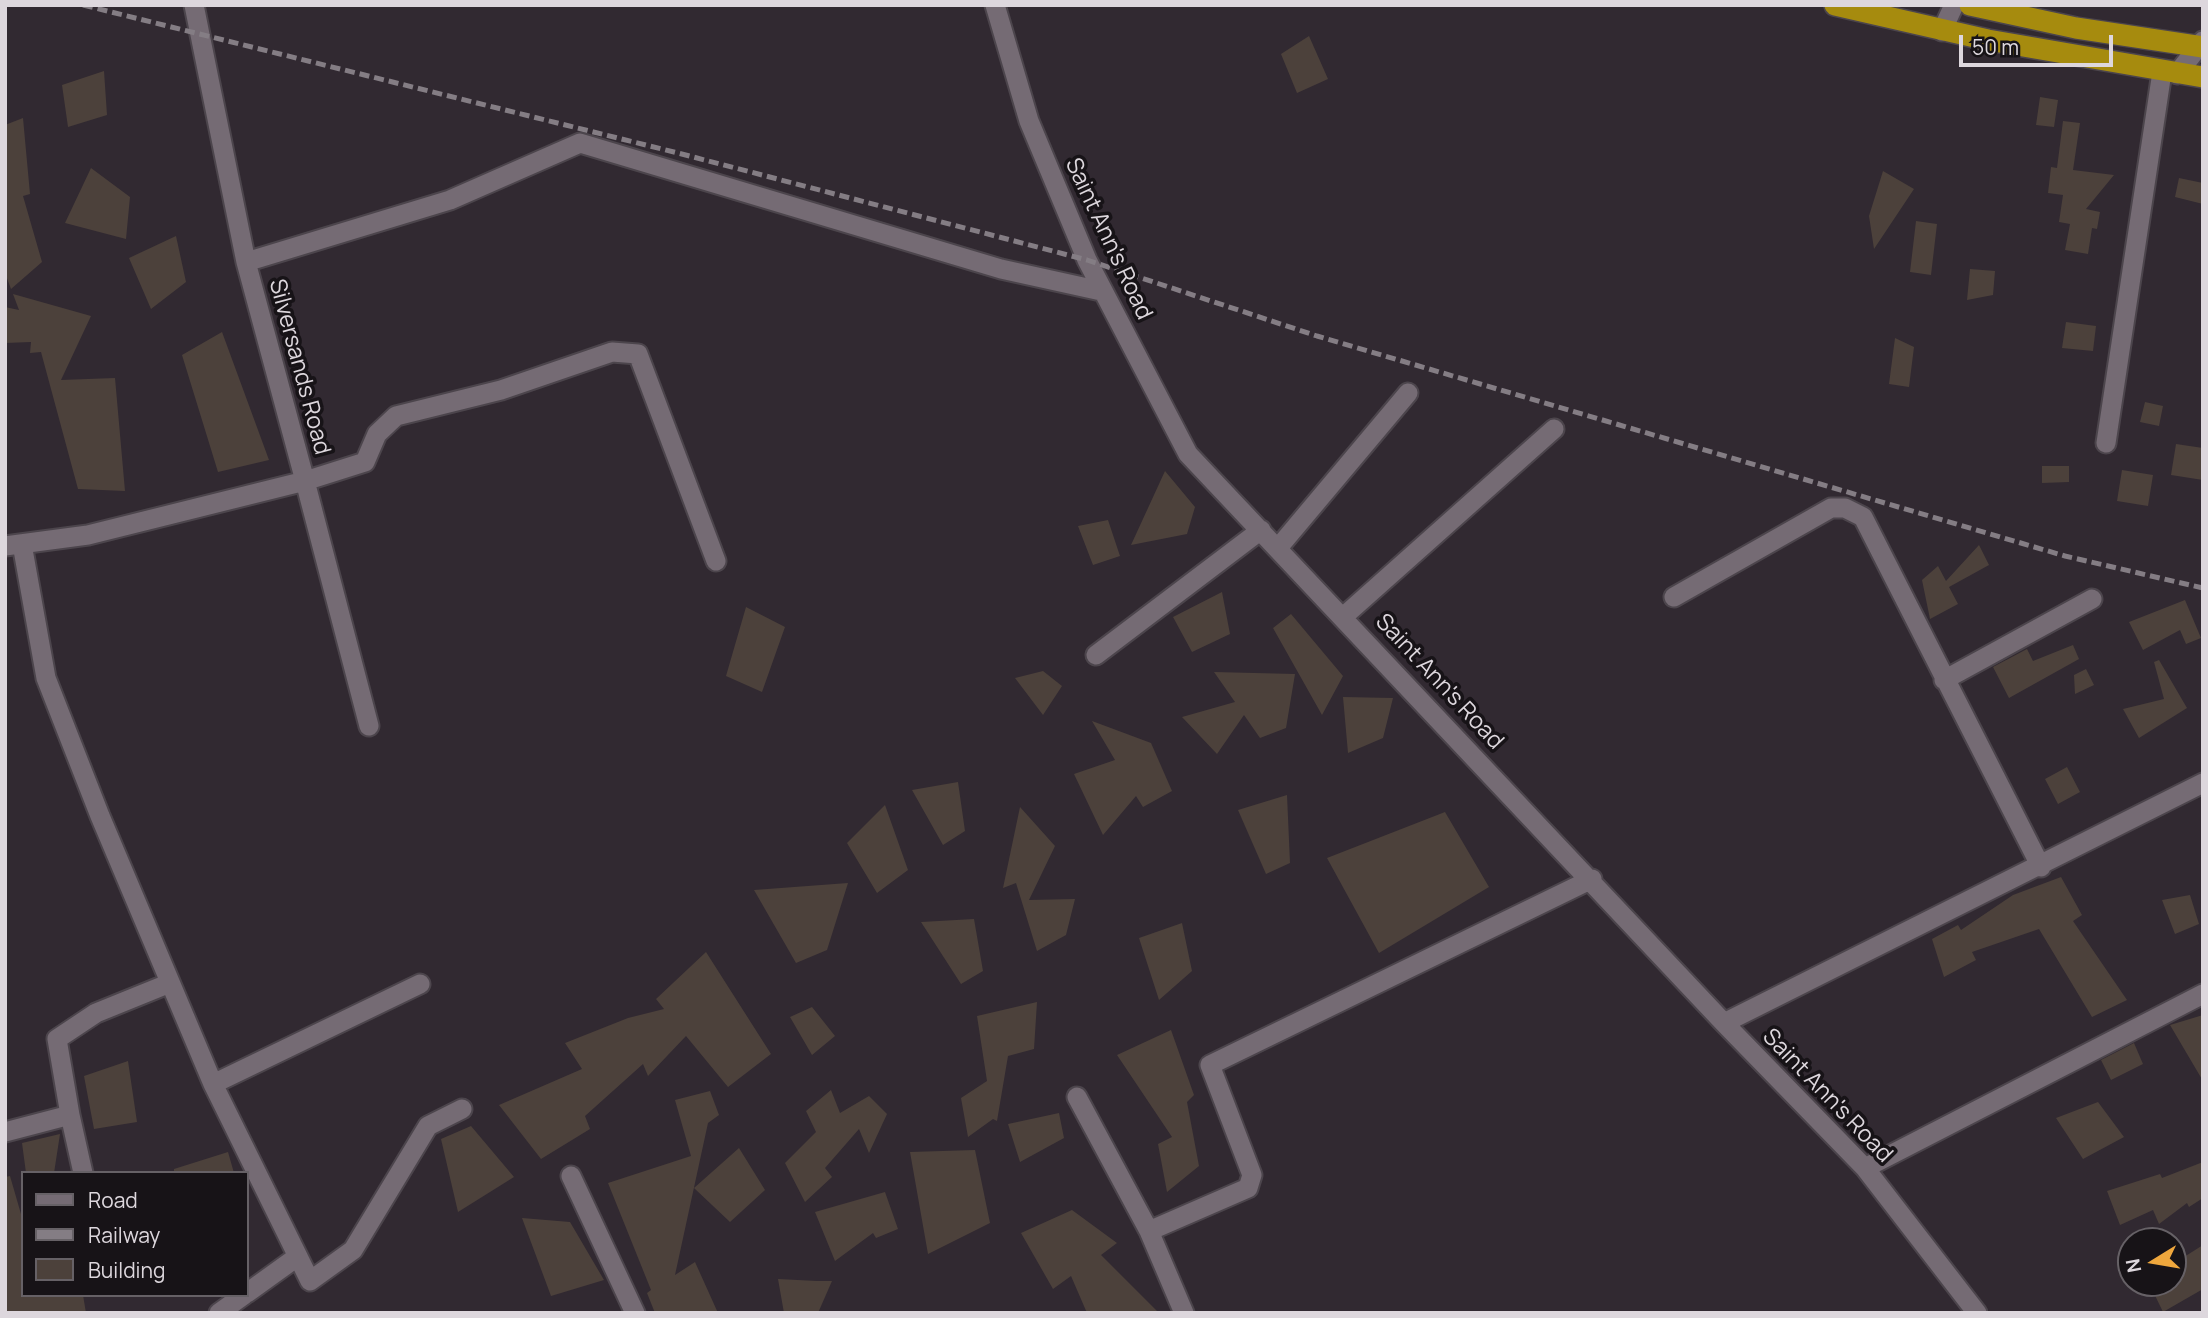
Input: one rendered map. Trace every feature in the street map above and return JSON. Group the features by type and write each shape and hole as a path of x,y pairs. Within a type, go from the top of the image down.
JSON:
{"highway":[{"path":"1835,5 1941,31 2203,77"},
{"path":"1969,5 2076,28 2201,45"}],"street":[{"name":"Silversands Road","path":"14,545 88,534 305,481 246,262 194,5"},
{"name":"Saint Ann's Road","path":"995,5 1028,121 1101,291 1188,454 1592,879 1724,1023 1865,1168 1977,1313"},
{"path":"1941,31 1954,5"},
{"path":"2106,443 2169,73 2201,45"},
{"path":"246,262 450,200 580,143 1001,269 1101,291"},
{"path":"369,726 305,481 365,462 377,434 396,416 500,390 612,352 638,354 716,561"},
{"path":"1278,548 1408,393"},
{"path":"1343,617 1554,429"},
{"path":"1674,597 1831,508 1845,508 1863,517 1870,525 1944,680 2041,867"},
{"path":"1096,655 1261,530"},
{"path":"14,545 46,678 213,1084 310,1281 353,1250 428,1126 462,1109"},
{"path":"1944,680 2092,599"},
{"path":"1724,1023 2041,867 2203,783"},
{"path":"1149,1231 1248,1188 1252,1175 1210,1065 1592,879"},
{"path":"83,1171 57,1039 96,1013 170,983"},
{"path":"213,1084 420,984"},
{"path":"1865,1168 2203,994"},
{"path":"1077,1097 1149,1231 1184,1313"},
{"path":"5,1132 70,1115"},
{"path":"571,1176 635,1313"},
{"path":"248,1292 297,1257"},
{"path":"219,1313 241,1297"}],"building":[{"path":"1309,36 1328,79 1297,93 1281,54"},
{"path":"104,71 107,115 68,127 62,85"},
{"path":"2040,97 2058,100 2054,127 2036,125"},
{"path":"23,118 30,194 23,196 42,262 11,289 5,273 5,125"},
{"path":"2063,121 2080,123 2073,170 2114,175 2086,209 2100,212 2097,229 2092,228 2088,254 2065,250 2070,224 2059,222 2063,195 2048,193 2051,167 2057,168"},
{"path":"91,168 130,197 126,239 65,223"},
{"path":"1883,171 1914,189 1874,249 1869,216"},
{"path":"2179,178 2203,183 2203,204 2175,197"},
{"path":"1916,221 1937,224 1931,275 1910,272"},
{"path":"176,236 186,282 151,309 129,258"},
{"path":"1970,269 1995,271 1993,295 1967,300"},
{"path":"13,294 91,316 61,380 115,378 125,491 78,489 41,352 30,353 31,342 5,343 5,307 19,310"},
{"path":"2066,322 2096,326 2093,351 2062,348"},
{"path":"222,332 269,460 218,472 182,355"},
{"path":"1895,338 1914,347 1909,387 1889,384"},
{"path":"2145,402 2163,406 2159,426 2140,422"},
{"path":"2176,444 2203,448 2203,480 2171,475"},
{"path":"2042,466 2069,466 2069,482 2042,483"},
{"path":"2122,470 2153,475 2148,506 2117,501"},
{"path":"1165,471 1195,507 1187,534 1131,545"},
{"path":"1108,520 1120,556 1093,565 1078,526"},
{"path":"1979,545 1989,565 1949,587 1958,604 1930,619 1922,580 1938,566 1946,581"},
{"path":"1222,592 1230,634 1192,652 1173,617"},
{"path":"2185,600 2201,638 2186,644 2180,630 2143,650 2129,622"},
{"path":"746,607 785,627 762,692 726,676"},
{"path":"1291,614 1343,676 1322,715 1273,628"},
{"path":"2073,645 2079,659 2009,698 1993,667 2027,649 2033,661"},
{"path":"2159,660 2187,708 2139,738 2123,709 2164,699 2154,662"},
{"path":"2086,669 2094,685 2075,694 2074,675"},
{"path":"1043,671 1062,686 1043,715 1015,678"},
{"path":"1214,672 1295,674 1286,728 1260,738 1244,715 1217,754 1182,717 1235,702"},
{"path":"1343,697 1393,698 1383,738 1348,753"},
{"path":"1092,721 1151,743 1172,791 1143,807 1136,796 1103,835 1074,774 1115,760"},
{"path":"2067,767 2080,792 2058,804 2045,779"},
{"path":"958,782 965,831 943,845 912,790"},
{"path":"1287,795 1290,863 1266,874 1238,810"},
{"path":"885,805 908,870 877,893 847,843"},
{"path":"1020,807 1055,846 1029,900 1075,899 1066,935 1037,951 1016,883 1003,888"},
{"path":"1445,812 1489,887 1379,953 1327,858"},
{"path":"2061,877 2082,915 2073,921 2127,1000 2092,1017 2039,929 1972,952 1976,960 1944,977 1932,939 1958,925 1961,930 2013,895"},
{"path":"848,883 827,950 796,963 754,890"},
{"path":"2190,895 2199,924 2175,934 2162,900"},
{"path":"974,919 983,971 961,984 921,922"},
{"path":"1182,923 1192,971 1159,1000 1139,938"},
{"path":"706,952 771,1054 728,1087 686,1036 648,1076 643,1064 585,1116 590,1129 541,1159 499,1105 582,1069 565,1043 628,1018 664,1009 656,999"},
{"path":"1037,1002 1034,1049 1008,1056 997,1121 993,1119 968,1137 961,1098 987,1081 977,1016"},
{"path":"812,1007 835,1036 812,1055 790,1017"},
{"path":"2203,1015 2203,1081 2170,1025"},
{"path":"1171,1030 1194,1095 1187,1102 1199,1166 1167,1192 1158,1144 1172,1137 1117,1055"},
{"path":"2134,1043 2143,1064 2111,1080 2101,1060"},
{"path":"128,1061 137,1122 94,1129 84,1076"},
{"path":"831,1090 840,1113 869,1096 887,1114 869,1153 859,1129 825,1168 832,1177 805,1202 785,1163 816,1132 806,1111"},
{"path":"710,1091 719,1115 708,1123 675,1275 695,1262 718,1313 655,1313 647,1293 651,1290 608,1183 691,1156 675,1100"},
{"path":"2098,1102 2124,1137 2083,1159 2056,1118"},
{"path":"1059,1113 1064,1138 1020,1162 1008,1124"},
{"path":"471,1126 514,1177 458,1212 441,1139"},
{"path":"60,1134 54,1171 26,1171 22,1143"},
{"path":"739,1148 765,1190 730,1222 694,1188"},
{"path":"975,1150 990,1223 928,1254 910,1152"},
{"path":"228,1152 233,1171 174,1171"},
{"path":"2203,1162 2203,1198 2189,1207 2187,1203 2159,1224 2153,1210 2120,1225 2107,1191 2160,1174 2162,1178"},
{"path":"10,1176 21,1214 21,1297 83,1297 86,1313 5,1313 5,1177"},
{"path":"885,1192 898,1229 876,1238 873,1233 835,1261 815,1212"},
{"path":"1072,1210 1117,1243 1101,1255 1159,1313 1087,1313 1071,1276 1053,1289 1021,1233"},
{"path":"522,1218 570,1222 604,1280 551,1296"},
{"path":"2203,1245 2203,1289 2163,1312 2156,1297 2187,1297 2187,1255"},
{"path":"778,1279 832,1281 818,1313 784,1313"}],"railway":[{"path":"83,5 678,153 1087,260 1317,336 2065,556 2203,588"}]}
